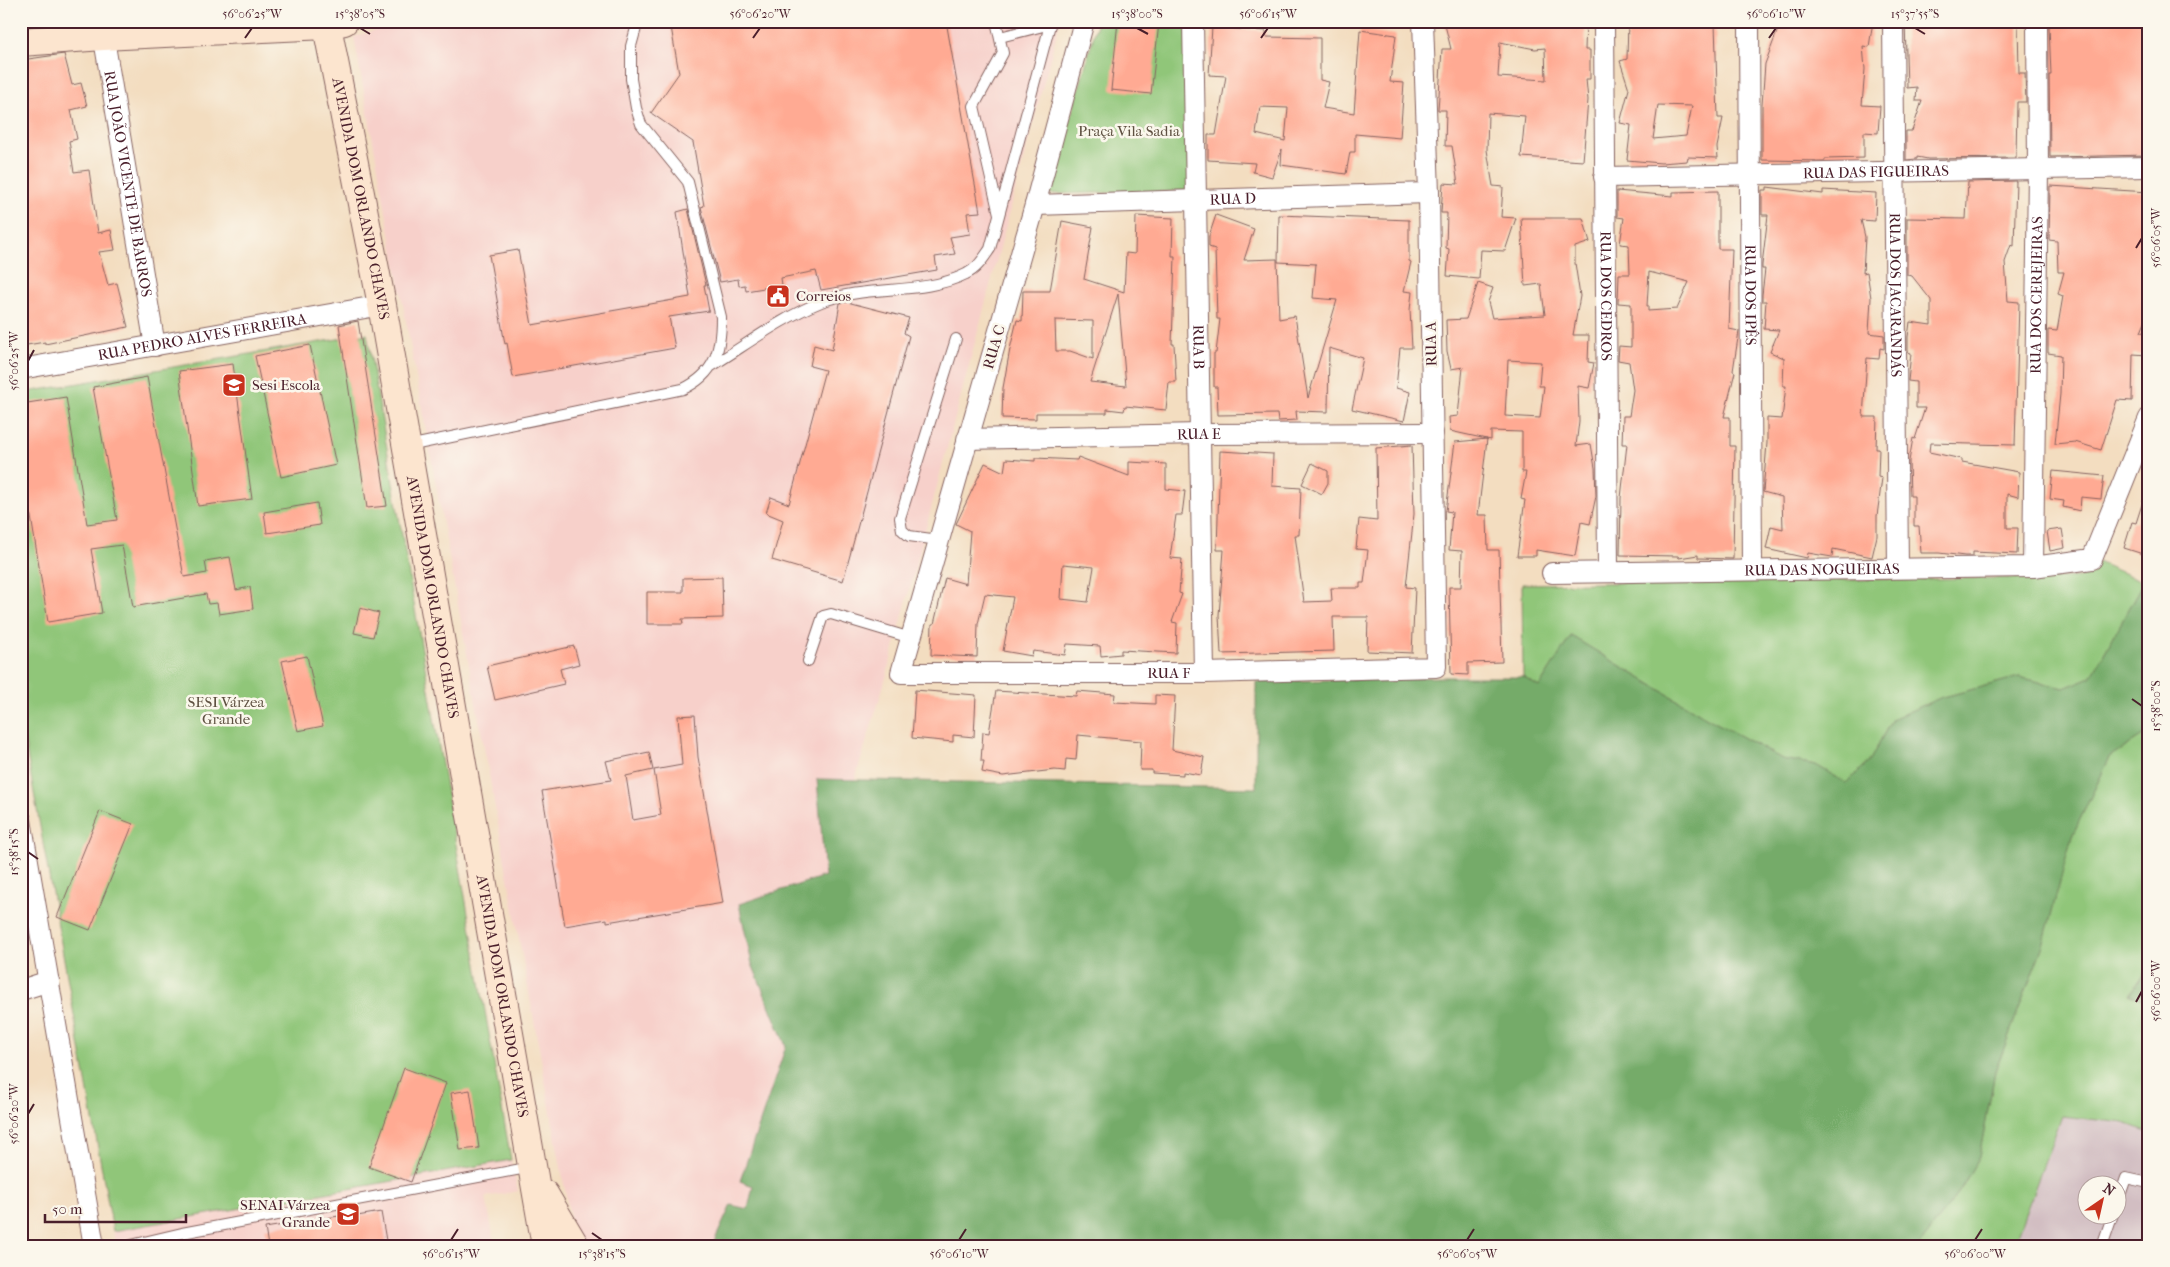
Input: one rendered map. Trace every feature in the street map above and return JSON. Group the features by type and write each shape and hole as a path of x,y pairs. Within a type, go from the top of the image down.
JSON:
{"main road":[{"path":"21,42 102,29 332,23"},
{"name":"AVENIDA DOM ORLANDO CHAVES","path":"332,23 546,1246"},
{"name":"AVENIDA DOM ORLANDO CHAVES","path":"534,1171 575,1246"}],"street":[{"name":"RUA C","path":"902,673 1035,205 1084,21"},
{"name":"RUA B","path":"1193,21 1204,672"},
{"name":"RUA A","path":"1423,21 1429,193 1436,667"},
{"name":"RUA DOS CEDROS","path":"1604,21 1608,571"},
{"name":"RUA DOS IPÊS","path":"1749,21 1752,569"},
{"name":"RUA DOS JACARANDÁS","path":"1893,21 1896,173 1898,568"},
{"name":"RUA DOS CEREJEIRAS","path":"2033,567 2038,169 2037,21"},
{"name":"RUA JOÃO VICENTE DE BARROS","path":"102,29 155,346"},
{"name":"RUA DAS FIGUEIRAS","path":"1604,176 1896,173 2149,167"},
{"name":"RUA D","path":"1035,205 1429,193"},
{"name":"RUA PEDRO ALVES FERREIRA","path":"21,369 382,305"},
{"name":"RUA DAS NOGUEIRAS","path":"1552,572 2033,567 2092,559 2149,418"},
{"name":"RUA E","path":"967,439 1200,434 1433,433"},
{"name":"RUA F","path":"902,673 1204,672 1436,667"},
{"path":"21,820 94,1246"},
{"path":"21,990 49,981"}],"lane":[{"path":"407,446 683,388 699,381 709,368 717,352 721,334 721,317 688,182 641,124 636,108 631,79 631,46 638,21"},
{"path":"996,21 1003,54 974,106 999,215"},
{"path":"709,368 787,318 823,301 853,294 937,283 967,273 981,262 990,249 1051,22"},
{"path":"1000,37 1051,22"},
{"path":"939,540 909,536 902,530 900,518 956,339"},
{"path":"808,661 823,616 828,614 911,638"},
{"path":"131,1245 182,1234 534,1171"},
{"path":"2128,1178 2149,1182"},
{"path":"2102,1246 2110,1224"}],"shaded area":[{"path":"403,21 1060,21 888,671 842,822 767,1246 583,1246 572,1228 354,37"},
{"path":"2149,685 2149,1246 1902,1246"},
{"name":"SENAI Várzea Grande","path":"511,1160 518,1191 486,1197 495,1246 116,1246 113,1231"}],"green space":[{"name":"Praça Vila Sadia","path":"1098,21 1187,21 1190,191 1049,194"},
{"name":"SESI Várzea Grande","path":"367,334 511,1160 113,1231 21,721 21,393"},
{"path":"2098,562 2144,582 2091,677 2064,688 2019,677 1940,698 1892,719 1869,762 1846,783 1816,765 1782,759 1707,718 1571,636 1539,687 1523,677 1522,584 2082,577 2092,574"},
{"path":"2149,579 2149,732 2110,757 2072,836 2043,945 1995,1072 1979,1157 1959,1192 1918,1246 712,1246 731,1205 748,1209 753,1186 740,1181 786,1046 752,964 739,904 825,876 817,779 1256,788 1256,682 1442,677 1523,677 1539,687 1571,636 1707,718 1782,759 1816,765 1846,783 1869,762 1892,719 1940,698 2019,677 2064,688 2091,677 2144,582"},
{"path":"2149,732 2149,966 2130,995 2149,1001 2149,1132 2125,1123 2062,1116 2013,1246 1918,1246 1959,1192 1979,1157 1995,1072 2043,945 2072,836 2110,757"},
{"path":"2149,966 2149,1001 2130,995"}],"building":[{"name":"Correios","path":"684,21 946,21 980,212 967,213 970,234 950,237 955,254 935,257 937,270 821,290 816,271 781,278 782,285 746,291 745,285 739,286 738,279 720,282 701,207 704,206 693,142 651,113 679,73 671,27 685,25"},
{"path":"1118,21 1159,23 1151,94 1111,90"},
{"path":"1444,21 1586,21 1585,50 1590,50 1590,79 1586,79 1588,100 1583,161 1521,157 1525,116 1488,113 1487,150 1493,186 1503,187 1501,217 1516,218 1505,251 1481,250 1479,279 1447,276 1449,249 1446,248 1447,213 1441,213 1443,183 1458,184 1452,146 1445,146 1446,110 1438,110 1442,49 1451,49","holes":["1500,42 1535,49 1545,48 1546,80 1498,77"]},
{"path":"1628,21 1684,21 1683,25 1715,24 1718,118 1723,118 1717,147 1718,158 1688,157 1687,161 1661,163 1627,160 1631,125 1620,123 1629,89 1620,61 1627,59","holes":["1658,105 1692,106 1686,136 1653,139"]},
{"path":"1781,21 1873,21 1869,47 1863,46 1865,69 1862,105 1880,106 1878,133 1864,132 1864,158 1825,159 1825,161 1762,160 1762,105 1765,64"},
{"path":"1905,21 2018,21 2019,73 2025,73 2026,102 2017,102 2016,158 1928,159 1917,157 1917,159 1906,160 1906,131 1912,131 1922,101 1916,101 1917,87 1907,88"},
{"path":"2076,21 2149,21 2149,113 2146,123 2149,155 2050,157 2049,75 2051,75 2049,26"},
{"path":"1212,27 1266,31 1266,37 1320,38 1320,80 1329,82 1323,108 1354,113 1360,30 1396,35 1390,82 1404,83 1400,138 1355,134 1355,152 1350,152 1346,174 1281,165 1282,149 1272,177 1253,172 1255,163 1208,160 1208,135 1216,135 1226,76 1209,75","holes":["1260,107 1288,108 1285,141 1256,134"]},
{"path":"64,54 72,85 81,83 87,106 71,110 77,139 69,141 74,172 89,170 98,233 111,230 115,250 99,252 108,285 117,283 128,327 45,344 45,342 21,346 21,60"},
{"path":"2016,181 2014,246 2011,245 2005,262 2008,301 2019,302 2015,445 1930,443 1929,452 1962,459 1962,462 2019,472 2018,497 2007,494 2007,528 2018,528 2017,554 1973,552 1973,556 1965,556 1921,553 1919,526 1914,526 1914,496 1910,496 1909,461 1913,438 1915,439 1925,408 1916,408 1916,382 1908,381 1911,353 1908,352 1908,337 1910,322 1931,325 1931,300 1912,276 1907,275 1907,218 1966,219 1968,182"},
{"path":"2050,186 2149,192 2149,242 2146,277 2149,313 2141,332 2148,333 2148,355 2133,354 2132,401 2117,400 2101,450 2075,442 2055,444 2060,394 2061,355 2048,353 2048,330 2057,331 2063,296 2058,294 2064,272 2058,272 2057,241 2049,240"},
{"path":"1767,187 1823,194 1823,190 1876,193 1875,221 1861,220 1865,237 1863,273 1867,272 1871,298 1869,333 1884,335 1884,349 1880,348 1879,359 1867,358 1863,417 1877,417 1876,449 1879,449 1878,477 1882,478 1877,516 1877,536 1872,557 1833,549 1832,557 1808,553 1807,558 1766,549 1771,526 1783,529 1782,497 1763,492 1767,418 1782,419 1786,386 1783,386 1784,358 1770,352 1779,330 1764,329 1766,301 1762,301 1762,295 1765,269 1762,269 1762,265 1768,215 1762,215 1762,190 1767,190"},
{"path":"1617,191 1673,196 1673,192 1718,191 1718,249 1732,249 1729,329 1739,331 1733,371 1735,372 1724,417 1730,417 1730,446 1735,446 1733,559 1698,558 1698,555 1679,558 1678,556 1620,555 1621,498 1627,444 1622,444 1623,416 1629,416 1633,390 1629,362 1618,360 1619,346 1631,347 1631,304 1618,303 1619,274 1630,274 1629,245 1620,244 1624,218 1617,217","holes":["1649,272 1689,282 1677,309 1648,311"]},
{"path":"688,209 706,285 704,285 709,311 669,317 675,348 513,377 489,255 518,250 532,325 690,297 677,212"},
{"path":"1216,215 1254,229 1244,260 1277,259 1279,319 1295,316 1308,398 1337,300 1313,298 1316,264 1278,262 1279,215 1409,220 1409,261 1411,262 1404,291 1412,292 1410,310 1412,348 1400,348 1396,388 1410,392 1404,421 1352,409 1363,358 1329,348 1328,412 1296,411 1297,420 1278,421 1277,414 1218,415 1217,387 1214,387 1214,353 1216,353 1220,319 1217,319 1215,249 1209,247 1209,236"},
{"path":"1136,216 1173,218 1172,256 1175,256 1172,344 1174,344 1176,382 1169,382 1166,410 1125,406 1124,411 1107,409 1107,413 1036,413 1036,419 1002,418 1003,388 1010,349 1017,320 1022,321 1023,291 1050,291 1062,221 1093,227 1084,279 1124,292 1126,253 1135,254","holes":["1118,294 1126,386 1090,382","1055,320 1093,321 1093,359 1070,351 1056,351"]},
{"path":"1521,218 1583,218 1590,242 1575,247 1575,263 1580,296 1573,335 1589,335 1588,362 1594,363 1589,388 1578,386 1579,421 1576,446 1591,444 1595,468 1596,496 1590,524 1581,522 1575,556 1536,550 1536,556 1517,556 1525,500 1521,499 1526,472 1522,472 1522,432 1491,431 1491,440 1450,431 1449,417 1458,416 1463,367 1451,369 1447,351 1446,320 1466,319 1478,283 1493,288 1488,302 1492,318 1545,315 1541,284 1525,286","holes":["1508,360 1541,362 1539,386 1544,386 1540,418 1505,416"]},
{"path":"847,302 909,318 904,333 909,336 843,581 772,560 783,520 766,513 771,497 789,504 825,370 810,366 814,345 832,350 840,303"},
{"path":"358,321 387,506 367,508 339,325"},
{"path":"310,345 336,465 281,477 255,356"},
{"path":"233,364 252,499 198,506 179,371"},
{"path":"147,377 184,577 207,573 205,561 230,557 236,590 250,587 253,609 219,614 217,603 208,604 206,594 133,607 122,545 91,549 102,613 48,622 27,492 21,493 21,404 66,397 87,524 117,520 93,387"},
{"path":"1487,439 1478,515 1487,515 1488,550 1499,550 1502,662 1468,663 1468,675 1451,674 1449,587 1461,587 1462,551 1449,550 1452,512 1446,511 1455,442"},
{"path":"1412,445 1414,514 1406,587 1415,588 1412,653 1367,651 1368,617 1333,617 1334,651 1221,654 1219,615 1224,550 1217,550 1220,451 1273,454 1272,486 1301,488 1299,535 1295,535 1304,602 1332,601 1331,588 1360,588 1360,583 1364,583 1368,550 1356,549 1359,519 1377,521 1376,448"},
{"path":"1078,457 1129,476 1129,462 1166,464 1166,489 1185,491 1182,515 1176,515 1170,558 1182,559 1179,593 1182,594 1172,622 1177,623 1176,653 1121,650 1121,654 1101,656 1100,646 1067,644 1065,655 1033,651 1032,656 1003,651 1013,597 985,594 978,624 977,657 931,655 932,624 934,624 945,578 966,584 970,531 956,524 985,463 1004,472 1006,459 1035,461 1035,458 1077,460","holes":["1063,564 1094,567 1088,602 1061,599"]},
{"path":"1312,463 1328,471 1328,483 1322,494 1302,484"},
{"path":"2053,471 2104,476 2101,499 2081,497 2080,511 2063,507 2064,501 2050,499"},
{"path":"2146,492 2149,493 2149,556 2124,548 2132,522 2136,523"},
{"path":"317,503 320,525 267,533 264,512"},
{"path":"2062,529 2065,548 2050,551 2047,531"},
{"path":"722,577 723,618 682,619 683,624 647,624 647,592 683,592 683,578"},
{"path":"360,608 379,613 373,637 354,633"},
{"path":"574,646 579,664 560,669 564,684 495,700 487,666"},
{"path":"307,656 323,726 298,731 282,661"},
{"path":"915,690 976,695 974,737 953,735 953,742 912,738"},
{"path":"996,691 1076,696 1077,691 1115,694 1114,702 1155,704 1155,695 1175,696 1172,750 1204,757 1201,775 1183,772 1183,775 1152,773 1152,770 1140,770 1141,741 1078,735 1076,760 1066,759 1065,771 1055,770 1003,776 982,772 984,761 981,761 983,732 989,733"},
{"path":"695,715 698,757 723,903 607,922 607,919 565,926 542,791 611,780 606,761 649,752 653,770 626,776 633,820 661,815 654,770 682,765 678,716"},
{"path":"100,811 133,824 90,930 57,917"},
{"path":"404,1068 446,1083 411,1182 369,1167"},
{"path":"470,1090 479,1148 460,1150 451,1093"},
{"path":"381,1212 387,1246 268,1246 265,1228 357,1213 357,1216"}],"place":[{"name":"Correios","path":"778,296"},
{"name":"Sesi Escola","path":"234,385"},
{"name":"SENAI Várzea Grande","path":"348,1214"}]}
